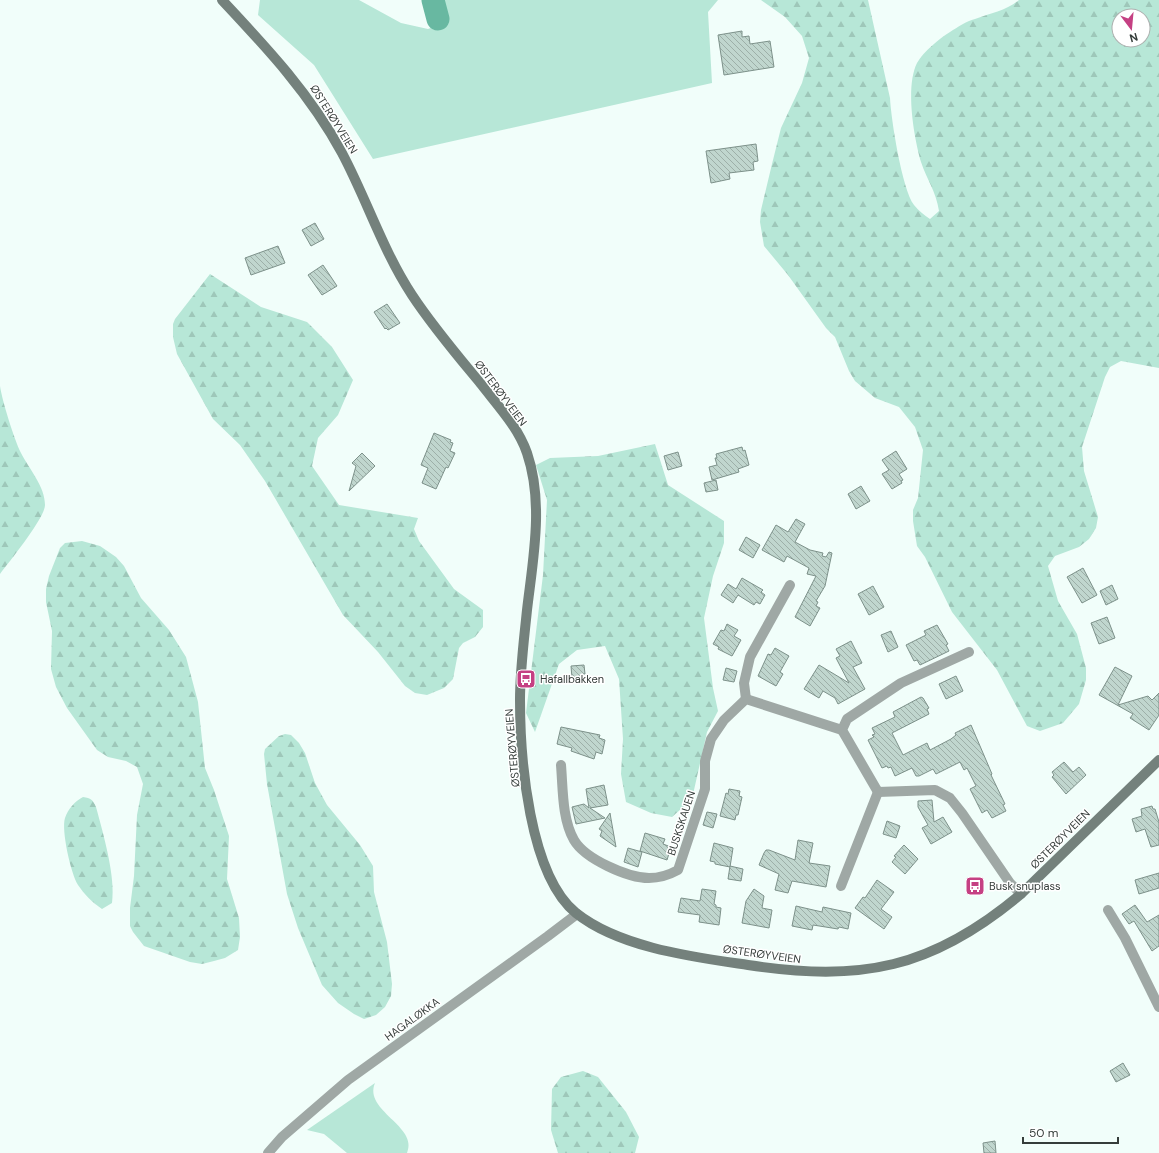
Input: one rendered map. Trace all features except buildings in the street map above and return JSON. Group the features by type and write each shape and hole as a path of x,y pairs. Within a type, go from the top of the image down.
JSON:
{"main road":[{"name":"ØSTERØYVEIEN","path":"222,0 287,71 319,113 344,156 387,249 412,294 431,323 505,414 524,446 534,479 536,522 523,649 520,699 521,733 526,782 534,826 543,861 552,884 577,914 602,929 678,953 775,969 815,972 842,972 890,966 928,953 969,933 1003,909 1021,894 1159,760"}],"street":[{"path":"790,585 750,657 744,683 746,699 842,730 878,792"},
{"path":"842,730 847,719 901,683 969,652"},
{"name":"BUSKSKAUEN","path":"561,765 563,796 568,824 574,841 585,852 609,868 648,878 666,876 678,870 705,789 705,761 711,739 724,720 746,699"},
{"path":"878,792 936,790 950,798 1010,883 1021,894"},
{"path":"841,886 878,792"},
{"path":"1108,910 1125,938 1159,1007"},
{"name":"HAGALØKKA","path":"268,1153 282,1137 348,1080 577,914"}],"green space":[{"path":"260,0 359,0 401,23 428,29 436,26 432,0 718,0 708,12 712,83 373,159 314,65 258,15"},
{"path":"761,0 868,0 890,98 892,121 901,170 914,205 930,219 939,211 934,191 923,168 918,152 913,126 911,99 913,73 917,63 928,50 946,35 965,23 1004,9 1019,0 1159,0 1159,368 1121,361 1110,367 1105,377 1082,447 1084,471 1098,517 1096,528 1089,539 1079,547 1055,556 1048,566 1058,601 1077,634 1086,668 1086,680 1079,704 1063,723 1040,731 1027,726 997,670 952,612 925,557 917,546 913,521 913,510 918,498 923,450 915,427 899,407 875,398 855,381 849,371 835,337 826,328 788,275 764,246 760,222 761,210 772,164 781,128 802,83 809,58 802,36 785,17"},
{"path":"210,274 261,307 307,322 332,347 353,380 338,415 318,438 312,466 339,505 418,518 414,529 419,541 454,589 483,610 483,627 475,637 463,643 459,648 453,679 444,688 427,695 415,693 405,686 378,652 343,615 265,481 240,445 213,419 177,354 173,337 173,324 175,319"},
{"path":"0,386 15,439 21,453 40,484 45,505 39,520 0,574"},
{"path":"655,444 668,485 724,521 724,543 713,576 704,618 713,688 718,711 707,732 692,799 672,817 651,813 626,802 621,774 623,739 619,679 605,646 577,650 559,664 535,732 526,713 543,575 547,500 536,465 550,458 598,456"},
{"path":"82,541 100,546 116,557 124,566 141,598 169,630 186,657 198,702 205,768 229,836 227,879 239,918 240,937 238,950 225,958 202,964 190,962 144,946 130,926 137,815 143,784 137,767 126,761 108,757 97,750 67,708 56,687 51,669 52,631 46,602 46,589 49,576 60,548 65,543"},
{"path":"285,734 291,735 299,743 305,753 315,783 327,805 360,845 373,866 374,892 387,942 392,984 391,996 385,1007 376,1015 364,1019 338,1003 322,985 298,928 287,894 267,784 264,754 265,749 279,736"},
{"path":"83,797 91,800 96,807 111,868 113,892 112,903 102,909 83,892 78,885 72,872 67,852 64,832 65,818 72,806"},
{"path":"583,1071 598,1077 626,1112 639,1137 635,1153 558,1153 551,1130 552,1089 561,1077"},
{"path":"375,1083 373,1093 377,1102 399,1126 405,1135 409,1143 407,1153 347,1153 324,1134 307,1130"}],"waterway":[{"path":"433,0 438,19"}],"place":[{"name":"Hafallbakken","path":"526,679"},
{"name":"Busk snuplass","path":"975,886"}]}
